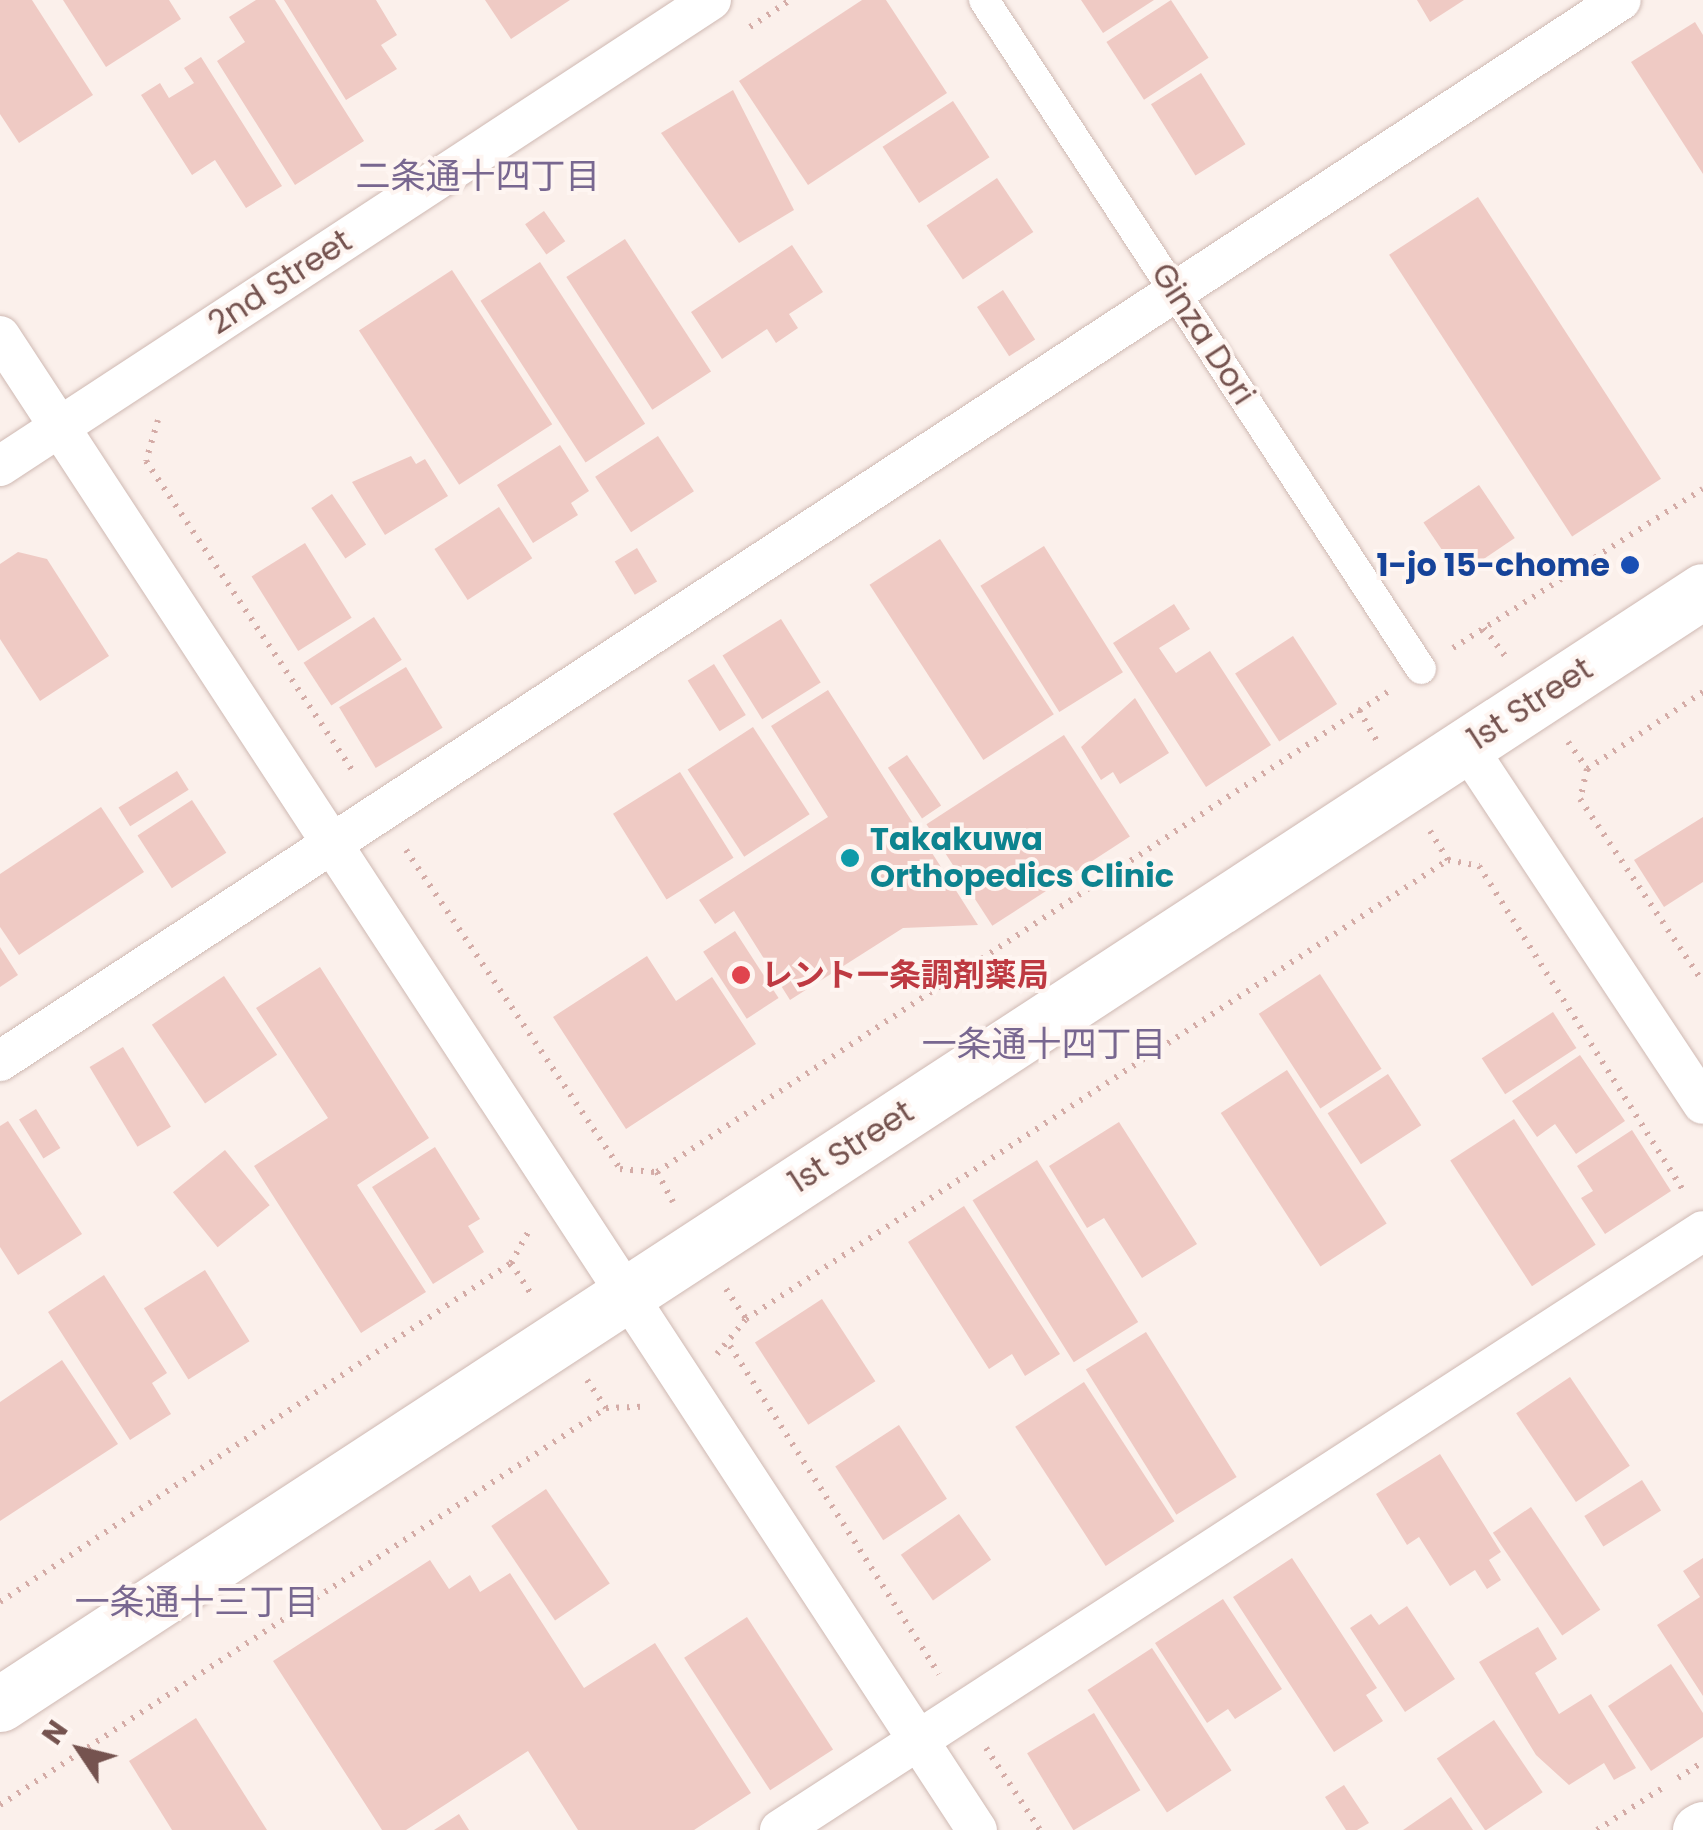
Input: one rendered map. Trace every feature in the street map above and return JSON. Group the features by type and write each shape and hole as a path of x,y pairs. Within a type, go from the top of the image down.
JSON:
{"main road":[{"name":"1st Street","path":"0,1704 1703,591"}],"street":[{"name":"2nd Street","path":"0,466 711,0"},
{"name":"Ginza Dori","path":"984,0 1421,669"},
{"path":"0,1061 1621,0"},
{"path":"0,336 977,1830"},
{"path":"1466,746 1703,1104"},
{"path":"780,1830 1698,1219"}],"path":[{"path":"741,32 790,0"},
{"path":"160,413 146,461 620,1169 657,1172 1421,669 1703,489"},
{"path":"1703,692 1587,768 1580,799 1703,982"},
{"path":"1040,1830 730,1346 746,1319 1448,860 1479,866 1698,1219"},
{"path":"0,1602 511,1263 520,1235 568,1204"},
{"path":"0,1805 606,1408"},
{"path":"1598,1830 1703,1762"}],"building":[{"path":"0,0 32,0 93,95 19,143 0,114"},
{"path":"63,0 169,0 181,19 106,67"},
{"path":"256,0 275,0 364,141 295,185 217,61 245,42 229,17"},
{"path":"284,0 376,0 397,35 381,45 397,69 346,100"},
{"path":"485,0 570,0 511,39"},
{"path":"862,0 886,0 947,93 808,185 739,81"},
{"path":"1081,0 1154,0 1103,33"},
{"path":"1171,0 1209,58 1144,100 1106,42"},
{"path":"1417,0 1464,0 1430,22"},
{"path":"1695,22 1703,35 1703,174 1631,62"},
{"path":"201,57 282,186 246,208 215,160 192,175 141,95 160,83 169,98 194,83 184,68"},
{"path":"1201,73 1246,144 1195,176 1151,104"},
{"path":"733,90 794,210 739,243 661,133"},
{"path":"953,101 989,157 919,203 883,147"},
{"path":"997,178 1033,232 963,279 927,226"},
{"path":"1478,197 1661,479 1572,537 1389,255"},
{"path":"544,211 565,241 546,255 525,224"},
{"path":"625,239 711,372 652,410 566,277"},
{"path":"792,245 823,292 789,314 798,328 776,343 767,329 722,359 691,312"},
{"path":"540,262 645,424 586,463 480,301"},
{"path":"452,270 552,424 459,485 359,330"},
{"path":"1003,290 1035,339 1009,356 977,307"},
{"path":"658,436 694,491 631,532 595,477"},
{"path":"560,445 589,491 571,503 578,515 533,543 497,485"},
{"path":"411,456 416,464 425,459 448,496 385,535 352,482"},
{"path":"1479,485 1515,538 1459,576 1423,522"},
{"path":"332,494 366,545 345,559 311,508"},
{"path":"499,507 532,558 468,600 434,549"},
{"path":"940,539 1054,714 983,760 870,585"},
{"path":"305,543 352,618 298,651 252,576"},
{"path":"1044,546 1123,672 1059,712 980,586"},
{"path":"637,548 657,581 635,595 615,561"},
{"path":"18,552 47,559 109,656 40,701 0,639 0,564"},
{"path":"1174,604 1190,629 1159,648 1176,673 1210,651 1271,745 1206,787 1113,643"},
{"path":"374,617 402,660 331,706 304,663"},
{"path":"781,619 821,683 762,719 722,656"},
{"path":"1293,636 1337,704 1279,742 1235,674"},
{"path":"714,664 746,715 720,731 688,680"},
{"path":"406,667 443,728 376,768 339,707"},
{"name":"Takakuwa Orthopedics Clinic","path":"828,690 978,925 903,928 790,1000 734,911 715,924 699,900 828,817 771,726"},
{"path":"1135,698 1169,753 1120,784 1113,772 1101,780 1081,747"},
{"path":"753,727 810,814 744,857 688,769"},
{"path":"1064,735 1130,836 992,926 926,824"},
{"path":"907,755 941,806 922,818 888,768"},
{"path":"177,771 189,790 130,826 118,808"},
{"path":"680,772 734,858 667,900 613,814"},
{"path":"192,800 226,853 172,888 137,835"},
{"path":"101,807 144,872 19,955 0,927 0,874"},
{"path":"1703,817 1703,882 1664,907 1634,860"},
{"name":"レント一条調剤薬局","path":"735,931 779,998 747,1019 703,952"},
{"path":"0,947 18,975 0,987"},
{"path":"647,956 676,1001 712,977 756,1044 626,1129 553,1017"},
{"path":"320,967 429,1138 357,1185 426,1292 361,1333 254,1166 328,1118 256,1008"},
{"path":"1320,974 1382,1069 1320,1109 1259,1014"},
{"path":"224,976 277,1055 205,1103 152,1025"},
{"path":"1553,1012 1576,1048 1505,1094 1482,1058"},
{"path":"123,1047 171,1127 137,1147 90,1067"},
{"path":"1580,1055 1625,1121 1576,1154 1555,1124 1537,1137 1512,1101"},
{"path":"1287,1070 1387,1223 1320,1267 1221,1113"},
{"path":"1388,1074 1421,1125 1361,1164 1328,1113"},
{"path":"36,1109 60,1148 43,1159 19,1120"},
{"path":"1514,1119 1596,1245 1532,1286 1450,1160"},
{"path":"8,1121 82,1234 18,1275 0,1247 0,1126"},
{"path":"1119,1122 1197,1244 1142,1278 1104,1218 1087,1228 1049,1166"},
{"path":"1632,1130 1671,1191 1605,1234 1581,1198 1593,1191 1577,1166"},
{"path":"435,1147 480,1219 468,1226 484,1252 433,1284 372,1187"},
{"path":"225,1150 270,1205 218,1247 173,1192"},
{"path":"1037,1160 1138,1322 1074,1362 973,1200"},
{"path":"964,1206 1060,1354 1025,1376 1012,1354 989,1369 908,1242"},
{"path":"205,1270 250,1341 188,1379 144,1308"},
{"path":"104,1275 167,1373 152,1383 171,1414 130,1440 48,1312"},
{"path":"822,1299 875,1381 808,1425 755,1343"},
{"path":"1146,1332 1237,1477 1176,1515 1086,1370"},
{"path":"62,1360 118,1444 0,1521 0,1402"},
{"path":"1570,1377 1630,1466 1576,1502 1516,1413"},
{"path":"1084,1382 1174,1521 1106,1566 1015,1427"},
{"path":"899,1425 947,1499 883,1540 835,1466"},
{"path":"1440,1454 1501,1552 1489,1560 1501,1580 1487,1589 1475,1570 1450,1586 1419,1537 1407,1545 1376,1494"},
{"path":"1642,1480 1661,1511 1603,1547 1584,1516"},
{"path":"546,1489 610,1584 555,1620 491,1526"},
{"path":"1531,1507 1600,1610 1562,1636 1493,1533"},
{"path":"959,1514 991,1560 933,1601 901,1555"},
{"path":"1292,1558 1377,1688 1366,1695 1383,1721 1334,1752 1233,1597"},
{"path":"1703,1558 1703,1696 1657,1625 1700,1597 1683,1571"},
{"path":"430,1560 449,1589 470,1575 480,1592 510,1573 584,1688 655,1643 751,1793 694,1830 578,1830 528,1751 406,1830 382,1830 273,1661"},
{"path":"1223,1599 1282,1689 1235,1719 1228,1709 1207,1723 1155,1643"},
{"path":"1407,1606 1455,1679 1405,1712 1350,1628 1371,1614 1379,1625"},
{"path":"747,1617 833,1750 770,1790 684,1658"},
{"path":"1538,1627 1557,1659 1535,1673 1559,1714 1591,1694 1636,1768 1614,1780 1604,1763 1569,1785 1536,1755 1479,1662"},
{"path":"1152,1648 1232,1770 1167,1812 1087,1690"},
{"path":"1671,1664 1703,1713 1703,1737 1651,1771 1608,1706"},
{"path":"1094,1713 1140,1790 1073,1830 1027,1753"},
{"path":"196,1718 267,1830 172,1830 129,1761"},
{"path":"1494,1720 1543,1792 1485,1830 1437,1759"},
{"path":"1344,1785 1369,1823 1357,1830 1346,1830 1325,1797"},
{"path":"1451,1797 1473,1830 1403,1830"},
{"path":"459,1814 469,1830 434,1830"}],"place":[{"name":"1-jo 15-chome","path":"1630,565"},
{"name":"Takakuwa Orthopedics Clinic","path":"850,858"},
{"name":"レント一条調剤薬局","path":"741,975"}],"district":[{"name":"二条通十四丁目","path":"478,176"},
{"name":"一条通十四丁目","path":"1044,1044"},
{"name":"一条通十三丁目","path":"197,1602"}]}
